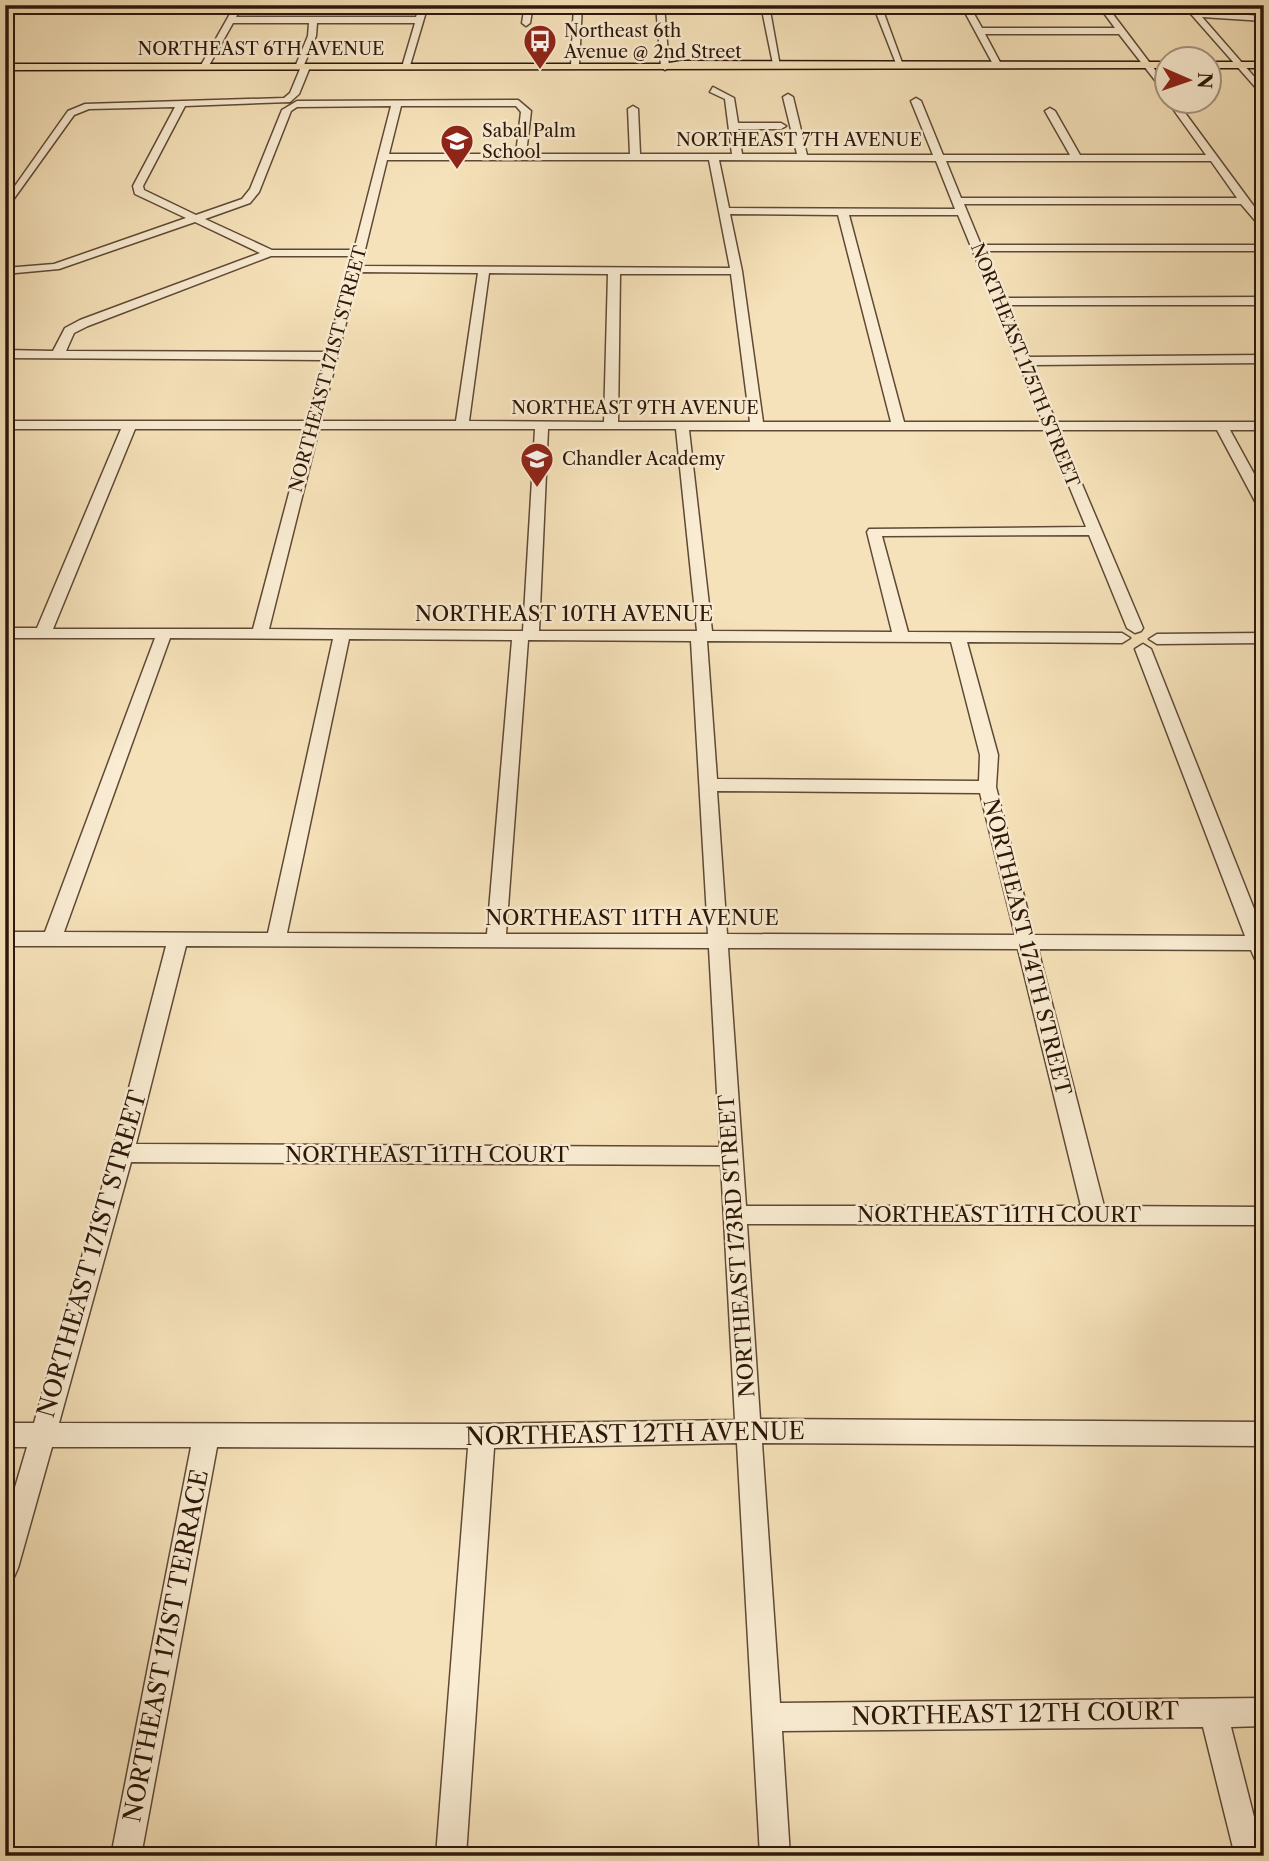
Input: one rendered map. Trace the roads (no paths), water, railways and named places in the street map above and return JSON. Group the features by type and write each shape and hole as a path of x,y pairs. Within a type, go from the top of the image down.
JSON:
{"main road":[{"name":"NORTHEAST 6TH AVENUE","path":"665,67 778,64 816,66"},
{"name":"NORTHEAST 6TH AVENUE","path":"5,67 997,64 1154,66"},
{"name":"NORTHEAST 6TH AVENUE","path":"969,66 988,69 1074,66"},
{"path":"1224,66 1264,66"},
{"name":"NORTHEAST 6TH AVENUE","path":"517,67 604,67"}],"street":[{"path":"204,67 239,5"},
{"path":"406,67 424,5"},
{"path":"526,23 529,5"},
{"path":"575,65 578,5"},
{"path":"660,5 665,67"},
{"path":"765,5 778,64"},
{"path":"877,5 901,66"},
{"path":"965,5 997,64"},
{"path":"1102,5 1154,76"},
{"path":"1187,5 1264,94"},
{"path":"1195,14 1264,19"},
{"path":"231,20 420,20"},
{"path":"5,271 55,267 246,201 255,190 290,102 312,36 313,20"},
{"path":"979,31 1122,31"},
{"path":"713,90 729,98 738,158"},
{"path":"788,97 803,158"},
{"name":"NORTHEAST 175TH STREET","path":"916,101 1093,531 1128,633"},
{"path":"5,208 71,113 88,106 108,103 521,104 526,111 521,157"},
{"path":"182,103 138,186 139,192 270,253"},
{"name":"NORTHEAST 171ST STREET","path":"260,634 397,103"},
{"path":"633,109 635,157"},
{"path":"1050,111 1076,157"},
{"path":"1184,116 1264,228"},
{"path":"733,125 781,126"},
{"name":"NORTHEAST 7TH AVENUE","path":"383,158 1215,158"},
{"path":"714,158 736,271 757,426"},
{"path":"725,211 843,212 1244,201"},
{"path":"843,212 900,427"},
{"path":"976,248 1264,248"},
{"path":"58,354 69,331 84,323 270,253 359,253"},
{"path":"355,269 736,271"},
{"path":"462,424 484,269"},
{"path":"611,425 614,269"},
{"path":"998,302 1264,301"},
{"path":"5,354 333,356"},
{"path":"1024,361 1264,359"},
{"path":"43,633 130,424"},
{"name":"NORTHEAST 9TH AVENUE","path":"5,425 1264,426"},
{"path":"496,941 526,636 542,425"},
{"name":"NORTHEAST 173RD STREET","path":"682,426 702,636 708,785 775,1856"},
{"path":"1222,427 1264,505"},
{"path":"901,637 874,532 1093,531"},
{"path":"1128,633 1147,630 1261,951"},
{"name":"NORTHEAST 10TH AVENUE","path":"5,633 958,638 1128,633"},
{"path":"52,939 164,634"},
{"path":"276,940 342,634"},
{"name":"NORTHEAST 174TH STREET","path":"958,638 989,755 988,787 1095,1216"},
{"path":"1150,644 1264,639"},
{"path":"708,785 988,787"},
{"name":"NORTHEAST 11TH AVENUE","path":"5,939 1025,943 1261,951"},
{"name":"NORTHEAST 171ST STREET","path":"5,1568 40,1436 123,1153 178,939"},
{"name":"NORTHEAST 11TH COURT","path":"123,1153 732,1156"},
{"name":"NORTHEAST 11TH COURT","path":"735,1215 1264,1216"},
{"name":"NORTHEAST 12TH AVENUE","path":"5,1435 482,1436 748,1432 1264,1434"},
{"name":"NORTHEAST 171ST TERRACE","path":"126,1856 206,1436"},
{"path":"451,1856 482,1436"},
{"path":"1213,1711 1250,1856"},
{"name":"NORTHEAST 12TH COURT","path":"766,1717 1264,1712"}],"place":[{"name":"Northeast 6th Avenue @ 2nd Street","path":"540,71"},
{"name":"Sabal Palm School","path":"457,171"},
{"name":"Chandler Academy","path":"537,489"}]}
